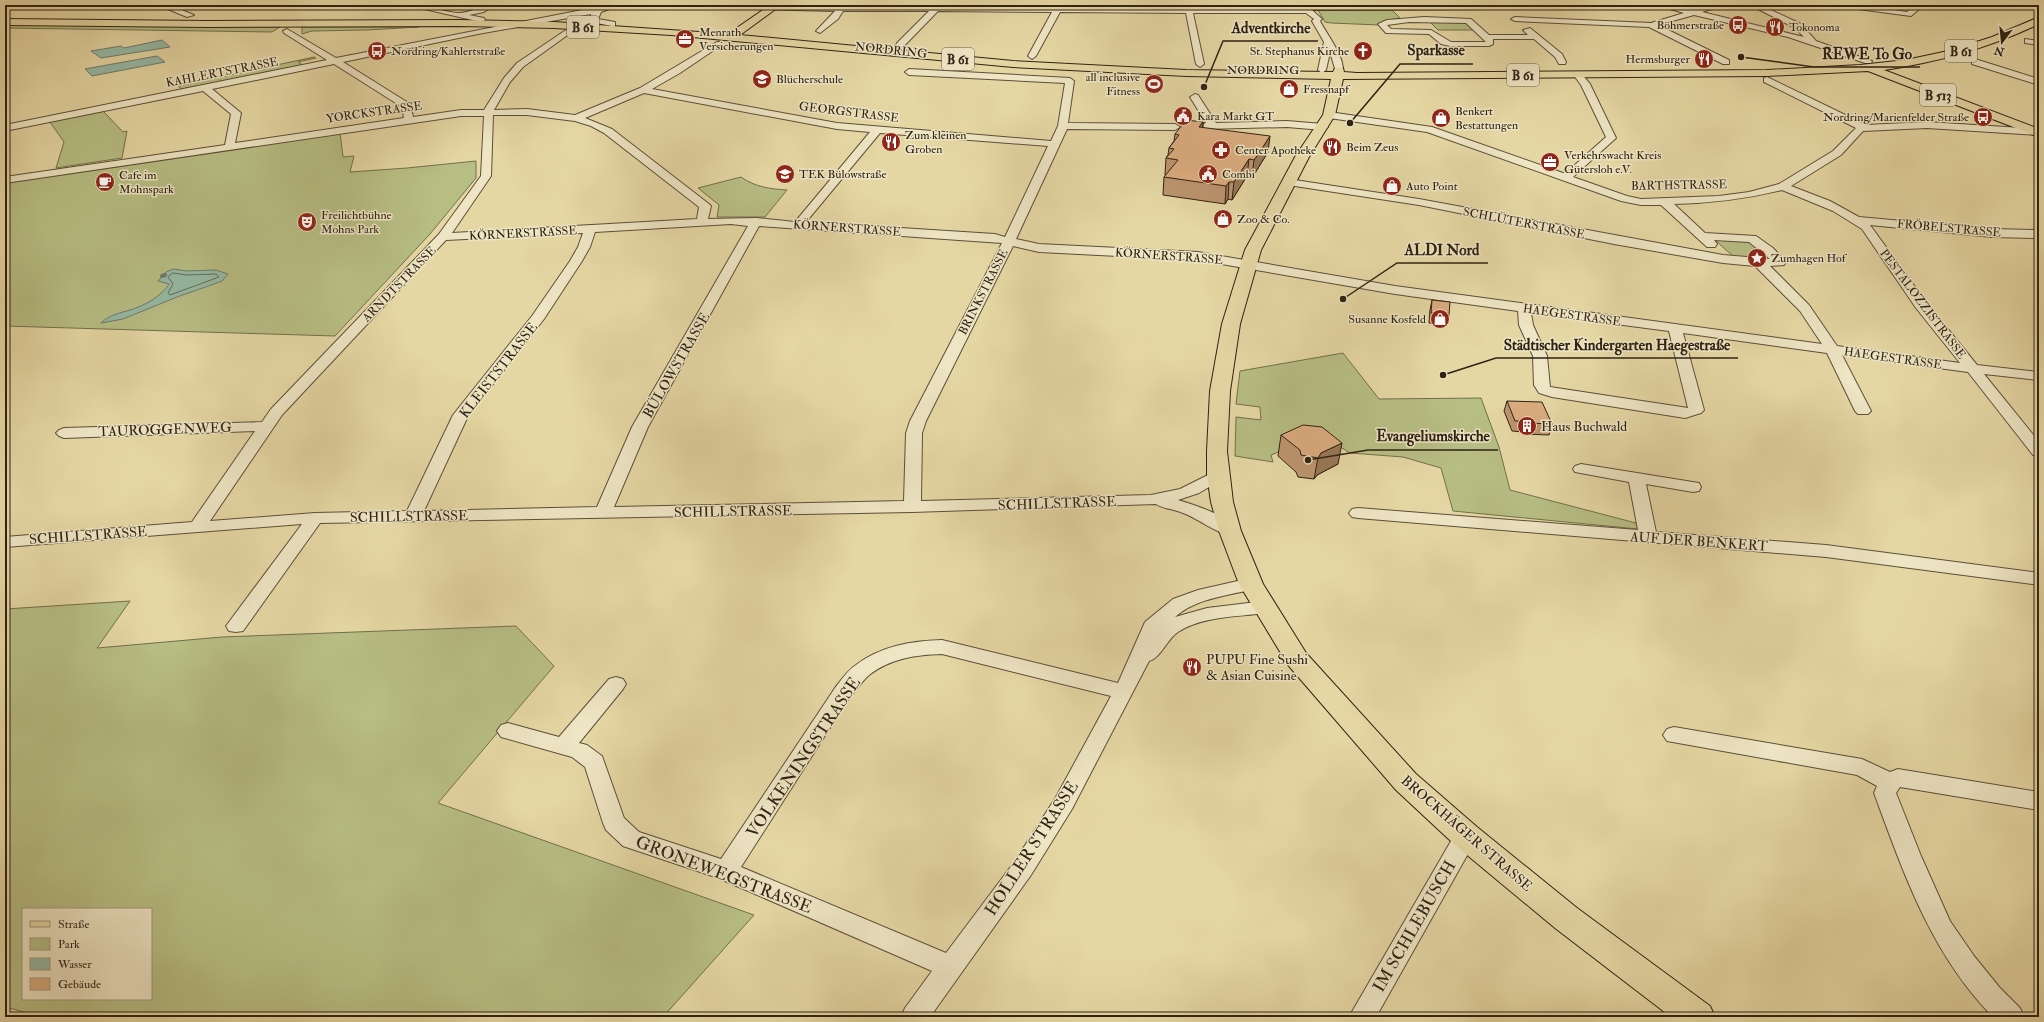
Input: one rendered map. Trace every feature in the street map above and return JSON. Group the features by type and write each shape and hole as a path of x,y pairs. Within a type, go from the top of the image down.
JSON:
{"main road":[{"path":"727,37 770,6"},
{"name":"NORDRING","path":"481,20 727,37 1052,67 1186,73 1577,74 1767,73 1863,64 1919,54 1968,42 2012,26 2039,14"},
{"name":"B 61","path":"5,18 213,22 481,20"},
{"name":"B 61","path":"5,22 460,19"},
{"name":"NORDRING","path":"460,19 526,24 557,22 612,24 727,37"},
{"name":"NORDRING","path":"1338,73 1786,68 1863,64 1878,66 1950,54 1981,45 2039,20"},
{"name":"B 513","path":"1863,64 2038,132"},
{"name":"B 513","path":"1878,66 2000,118"},
{"name":"BROCKHÄGER STRASSE","path":"1338,73 1326,121 1302,157 1253,250 1231,324 1220,391 1218,475 1222,502 1230,531 1258,596 1297,659 1406,782 1466,836 1566,918 1698,1017"}],"street":[{"path":"162,5 190,15"},
{"name":"NORDRING","path":"411,5 460,19 481,20"},
{"path":"460,19 490,5"},
{"name":"KAHLERTSTRASSE","path":"5,128 445,40 541,23 617,5"},
{"path":"557,22 626,5"},
{"path":"676,5 936,9 963,7 1393,8 1506,12 1651,25 1720,5"},
{"path":"1660,5 1812,41 1863,64"},
{"path":"1754,5 1798,26 1812,41"},
{"path":"1843,5 1869,10 1868,11 1887,18 1893,18 1898,13 1912,14 1920,5"},
{"path":"1032,56 1059,7"},
{"path":"820,31 836,17 841,8"},
{"path":"1189,8 1200,64"},
{"path":"1393,8 1405,20"},
{"path":"900,45 936,9"},
{"path":"1307,9 1312,19 1316,21 1327,43 1334,52 1338,73"},
{"path":"1506,12 1559,56 1562,62"},
{"path":"598,13 594,16 594,20 612,24"},
{"path":"460,19 474,28 473,31 467,34"},
{"path":"1405,20 1466,21 1487,37 1490,42 1489,44 1455,44 1444,42 1431,32 1389,31 1382,22 1405,20"},
{"name":"KAHLERTSTRASSE","path":"445,40 467,34 526,24"},
{"path":"1651,25 1726,62"},
{"path":"1767,30 1808,43 1863,64"},
{"path":"287,31 338,61 407,106 409,120"},
{"path":"1389,31 1386,32 1391,40"},
{"name":"ARNDTSTRASSE","path":"197,527 276,412 443,237 486,176 488,111 507,80 520,65 566,32"},
{"path":"576,118 643,90 677,71 727,37"},
{"path":"1487,37 1535,37"},
{"path":"2028,41 2039,43"},
{"path":"1321,73 1327,43"},
{"path":"1975,62 2039,82"},
{"name":"BRINKSTRASSE","path":"909,72 1070,81 1063,126 1055,144 1009,241 918,421 914,433 912,507"},
{"path":"1563,177 1570,174 1610,138 1585,84 1577,74"},
{"path":"1767,80 1864,128 1927,125 2038,132"},
{"path":"205,88 236,113 230,145"},
{"name":"GEORGSTRASSE","path":"643,90 837,126 1055,144"},
{"path":"1195,97 1209,126 1287,124 1326,121"},
{"name":"YORCKSTRASSE","path":"5,180 230,145 461,112 527,112 576,118 608,130 705,206 702,222"},
{"path":"1927,125 1925,123 1971,120"},
{"name":"BARTHSTRASSE","path":"1326,121 1428,129 1625,199 1641,202 1727,198 1783,186 1837,153 1860,130 1864,128"},
{"path":"1063,126 1176,127"},
{"path":"798,225 877,130"},
{"name":"SCHLÜTERSTRASSE","path":"1288,182 1420,202 1723,260 1759,263"},
{"name":"PESTALOZZISTRASSE","path":"1783,186 1834,207 1858,220 1866,227 1921,304 2039,452"},
{"path":"1664,201 1704,236 1723,260"},
{"name":"FRÖBELSTRASSE","path":"1858,220 1992,233 2039,234"},
{"name":"KÖRNERSTRASSE","path":"443,237 702,222 756,221 987,238 1009,241 1039,248 1198,256 1248,264"},
{"name":"BÜLOWSTRASSE","path":"603,513 640,427 756,221"},
{"name":"KLEISTSTRASSE","path":"413,516 461,416 537,319 576,261 584,247 590,229"},
{"path":"1704,236 1752,238 1780,262 1759,263"},
{"path":"1759,263 1790,292 1810,316 1832,350 1863,411"},
{"name":"HAEGESTRASSE","path":"1248,264 1387,289 1974,369 2039,376"},
{"path":"1524,308 1526,325 1540,356 1541,385 1544,390 1552,393 1685,413 1696,410 1675,329"},
{"name":"TAUROGGENWEG","path":"64,433 266,426"},
{"path":"1581,469 1693,487"},
{"name":"SCHILLSTRASSE","path":"5,542 315,518 912,507 1151,500 1186,494 1198,489 1218,475"},
{"path":"1637,478 1648,537"},
{"name":"SCHILLSTRASSE","path":"1151,500 1187,508 1214,521 1230,531"},
{"name":"AUF DER BENKERT","path":"1358,513 1826,551 2039,579"},
{"path":"236,626 315,518"},
{"name":"HOLLER STRASSE","path":"1135,671 1152,627 1180,603 1198,596 1258,596"},
{"name":"HOLLER STRASSE","path":"914,1017 1022,868 1064,803 1135,671 1164,633 1177,623 1258,596"},
{"name":"VOLKENINGSTRASSE","path":"726,871 842,693 862,670 888,655 915,648 942,647 1123,692"},
{"path":"563,747 616,684"},
{"name":"GRONEWEGSTRASSE","path":"508,731 579,751 594,762 614,823 631,839 726,871 951,967"},
{"path":"1674,735 1862,767 1889,782"},
{"path":"2011,1017 1991,997 1965,964 1941,928 1909,856 1885,793 1889,782 1898,778 2039,801"},
{"name":"IM SCHLEBUSCH","path":"1362,1017 1466,836"}],"green space":[{"path":"1318,10 1392,10 1400,18 1383,21 1380,25 1331,23 1325,22"},
{"path":"1429,21 1465,22 1476,30 1438,30"},
{"path":"5,25 280,27 272,32 5,28"},
{"path":"302,27 419,27 312,31 302,34"},
{"path":"314,57 316,58 298,62 303,65 182,89 178,86"},
{"path":"103,111 123,132 127,131 122,158 56,168 64,142 50,122"},
{"path":"340,132 343,157 354,156 350,172 476,161 476,178 430,234 335,336 5,326 5,182"},
{"path":"741,177 763,187 787,190 765,217 717,217 719,205 698,188"},
{"path":"1715,240 1750,240 1775,260 1734,257"},
{"path":"1343,353 1379,399 1481,398 1499,447 1510,490 1636,523 1638,529 1453,511 1441,468 1403,457 1350,453 1332,442 1300,443 1271,455 1273,462 1235,456 1236,417 1261,420 1260,407 1236,404 1240,371"},
{"path":"130,601 97,648 222,637 516,626 554,666 438,803 754,915 663,1017 43,1017 5,1007 5,609"}],"water":[{"path":"162,40 170,47 101,58 91,51 121,46 124,48"},
{"path":"157,56 165,62 92,76 85,69"},
{"path":"173,269 187,271 216,270 228,274 222,281 123,319 101,323 111,316 141,306 162,293 169,284 158,281 166,272"}],"building":[{"path":"1186,120 1203,122 1199,127 1270,136 1254,160 1249,159 1234,182 1229,182 1226,186 1164,177 1178,160 1166,158 1174,149 1169,148 1179,135 1175,134"},
{"path":"1432,300 1450,302 1449,315 1431,313"},
{"path":"1507,401 1542,402 1552,424 1515,421"},
{"path":"1303,425 1322,427 1342,443 1321,453 1318,458 1301,455 1300,450 1281,435"}],"place":[{"name":"Böhmerstraße","path":"1738,25"},
{"name":"Tokonoma","path":"1775,27"},
{"name":"Menrath Versicherungen","path":"685,39"},
{"name":"Nordring/Kahlertstraße","path":"377,51"},
{"name":"St. Stephanus Kirche","path":"1363,51"},
{"name":"REWE To Go","path":"1741,57"},
{"name":"Hermsburger","path":"1704,59"},
{"name":"Blücherschule","path":"762,79"},
{"name":"all inclusive Fitness","path":"1154,84"},
{"name":"Adventkirche","path":"1204,87"},
{"name":"Fressnapf","path":"1289,89"},
{"name":"Kara Markt GT","path":"1183,116"},
{"name":"Nordring/Marienfelder Straße","path":"1983,117"},
{"name":"Benkert Bestattungen","path":"1441,118"},
{"name":"Sparkasse","path":"1350,123"},
{"name":"Zum kleinen Groben","path":"891,142"},
{"name":"Beim Zeus","path":"1332,147"},
{"name":"Center Apotheke","path":"1221,150"},
{"name":"Verkehrswacht Kreis Gütersloh e.V.","path":"1550,162"},
{"name":"TEK Bülowstraße","path":"785,174"},
{"name":"Combi","path":"1208,174"},
{"name":"Cafe im Mohnspark","path":"105,182"},
{"name":"Auto Point","path":"1392,186"},
{"name":"Zoo & Co.","path":"1223,219"},
{"name":"Freilichtbühne Mohns Park","path":"307,222"},
{"name":"Zumhagen Hof","path":"1757,258"},
{"name":"ALDI Nord","path":"1343,299"},
{"name":"Susanne Kosfeld","path":"1440,319"},
{"name":"Städtischer Kindergarten Haegestraße","path":"1443,375"},
{"name":"Haus Buchwald","path":"1527,426"},
{"name":"Evangeliumskirche","path":"1308,460"},
{"name":"PUPU Fine Sushi & Asian Cuisine","path":"1192,667"}]}
